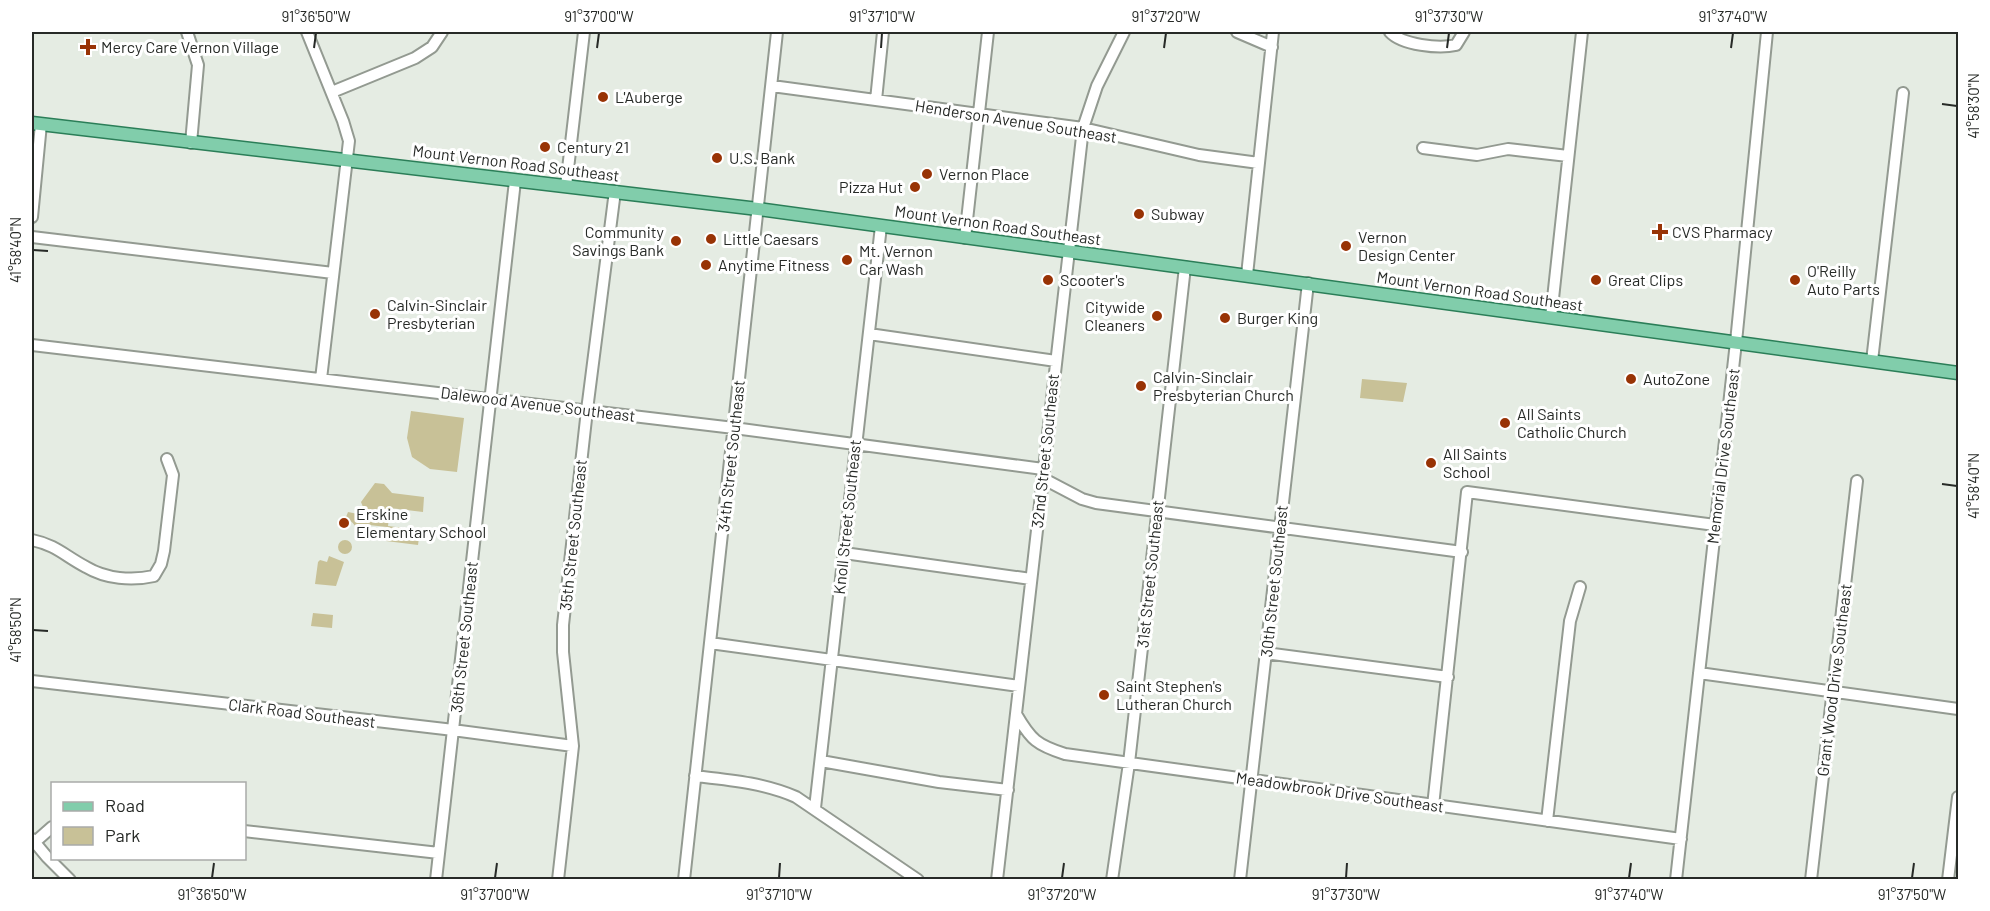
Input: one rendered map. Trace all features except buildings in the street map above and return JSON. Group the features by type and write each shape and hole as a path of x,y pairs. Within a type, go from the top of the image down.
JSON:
{"main road":[{"name":"Mount Vernon Road Southeast","path":"36,123 758,209 1959,373"}],"street":[{"path":"187,32 198,65 191,143"},
{"path":"307,32 349,141 321,379"},
{"path":"332,92 415,58 432,47 442,32"},
{"path":"566,186 584,32"},
{"name":"34th Street Southeast","path":"684,879 777,32"},
{"path":"876,100 884,32"},
{"path":"965,238 988,32"},
{"name":"32nd Street Southeast","path":"998,879 1083,128 1097,86 1124,32"},
{"path":"1237,32 1272,47"},
{"path":"1247,275 1273,32"},
{"path":"1390,32 1399,40 1443,48 1456,45 1464,32"},
{"path":"1551,317 1582,32"},
{"name":"Memorial Drive Southeast","path":"1676,879 1736,342 1767,32"},
{"name":"Henderson Avenue Southeast","path":"772,86 1083,128 1199,155 1259,163"},
{"path":"1872,361 1903,93"},
{"path":"32,217 36,123"},
{"path":"1423,148 1477,155 1508,149 1568,156"},
{"name":"36th Street Southeast","path":"436,879 515,181"},
{"name":"35th Street Southeast","path":"558,879 573,746 563,652 563,625 587,410 615,192"},
{"name":"Knoll Street Southeast","path":"815,808 881,226"},
{"path":"32,237 333,273"},
{"name":"31st Street Southeast","path":"1112,879 1129,764 1185,267"},
{"name":"30th Street Southeast","path":"1240,879 1308,284"},
{"path":"868,334 1056,361"},
{"name":"Dalewood Avenue Southeast","path":"32,345 855,444 1043,474 1082,499 1096,503 1461,552"},
{"path":"32,540 53,546 97,573 112,577 139,579 154,576 161,564 164,550 173,475 167,459"},
{"name":"Grant Wood Drive Southeast","path":"1811,879 1857,481"},
{"path":"1433,806 1467,492 1715,525"},
{"path":"844,553 1031,579"},
{"path":"1547,821 1570,621 1580,587"},
{"path":"710,643 1019,686"},
{"path":"1265,653 1448,677"},
{"path":"1699,673 1959,709"},
{"name":"Clark Road Southeast","path":"32,681 573,746"},
{"name":"Meadowbrook Drive Southeast","path":"1016,714 1028,734 1043,747 1065,754 1681,839"},
{"path":"820,761 939,782 1008,790"},
{"path":"695,776 759,784 778,789 815,808 918,879"},
{"path":"1948,879 1959,797"},
{"path":"51,828 33,840 70,879"},
{"path":"246,831 439,854"}],"green space":[{"path":"1362,379 1407,383 1403,402 1360,398"},
{"path":"411,411 464,418 457,472 430,469 412,457 407,438"},
{"path":"375,483 384,484 392,493 424,497 423,512 390,508 388,526 420,530 418,545 386,541 387,527 369,525 367,536 359,536 353,523 346,517 348,512 358,514 363,507 361,502"},
{"path":"342,540 348,540 352,547 348,554 342,554 338,550 338,544"},
{"path":"329,556 344,562 336,586 315,584 318,562 320,560 327,562"},
{"path":"313,613 333,615 332,628 311,626"}],"place":[{"name":"Mercy Care Vernon Village","path":"88,47"},
{"name":"L'Auberge","path":"603,97"},
{"name":"Century 21","path":"545,147"},
{"name":"U.S. Bank","path":"717,158"},
{"name":"Vernon Place","path":"927,174"},
{"name":"Pizza Hut","path":"915,187"},
{"name":"Subway","path":"1139,214"},
{"name":"CVS Pharmacy","path":"1660,232"},
{"name":"Little Caesars","path":"711,239"},
{"name":"Community Savings Bank","path":"676,241"},
{"name":"Vernon Design Center","path":"1346,246"},
{"name":"Mt. Vernon Car Wash","path":"847,260"},
{"name":"Anytime Fitness","path":"706,265"},
{"name":"Scooter's","path":"1048,280"},
{"name":"Great Clips","path":"1596,280"},
{"name":"O'Reilly Auto Parts","path":"1795,280"},
{"name":"Calvin-Sinclair Presbyterian","path":"375,314"},
{"name":"Citywide Cleaners","path":"1157,316"},
{"name":"Burger King","path":"1225,318"},
{"name":"AutoZone","path":"1631,379"},
{"name":"Calvin-Sinclair Presbyterian Church","path":"1141,386"},
{"name":"All Saints Catholic Church","path":"1505,423"},
{"name":"All Saints School","path":"1431,463"},
{"name":"Erskine Elementary School","path":"344,523"},
{"name":"Saint Stephen's Lutheran Church","path":"1104,695"}]}
